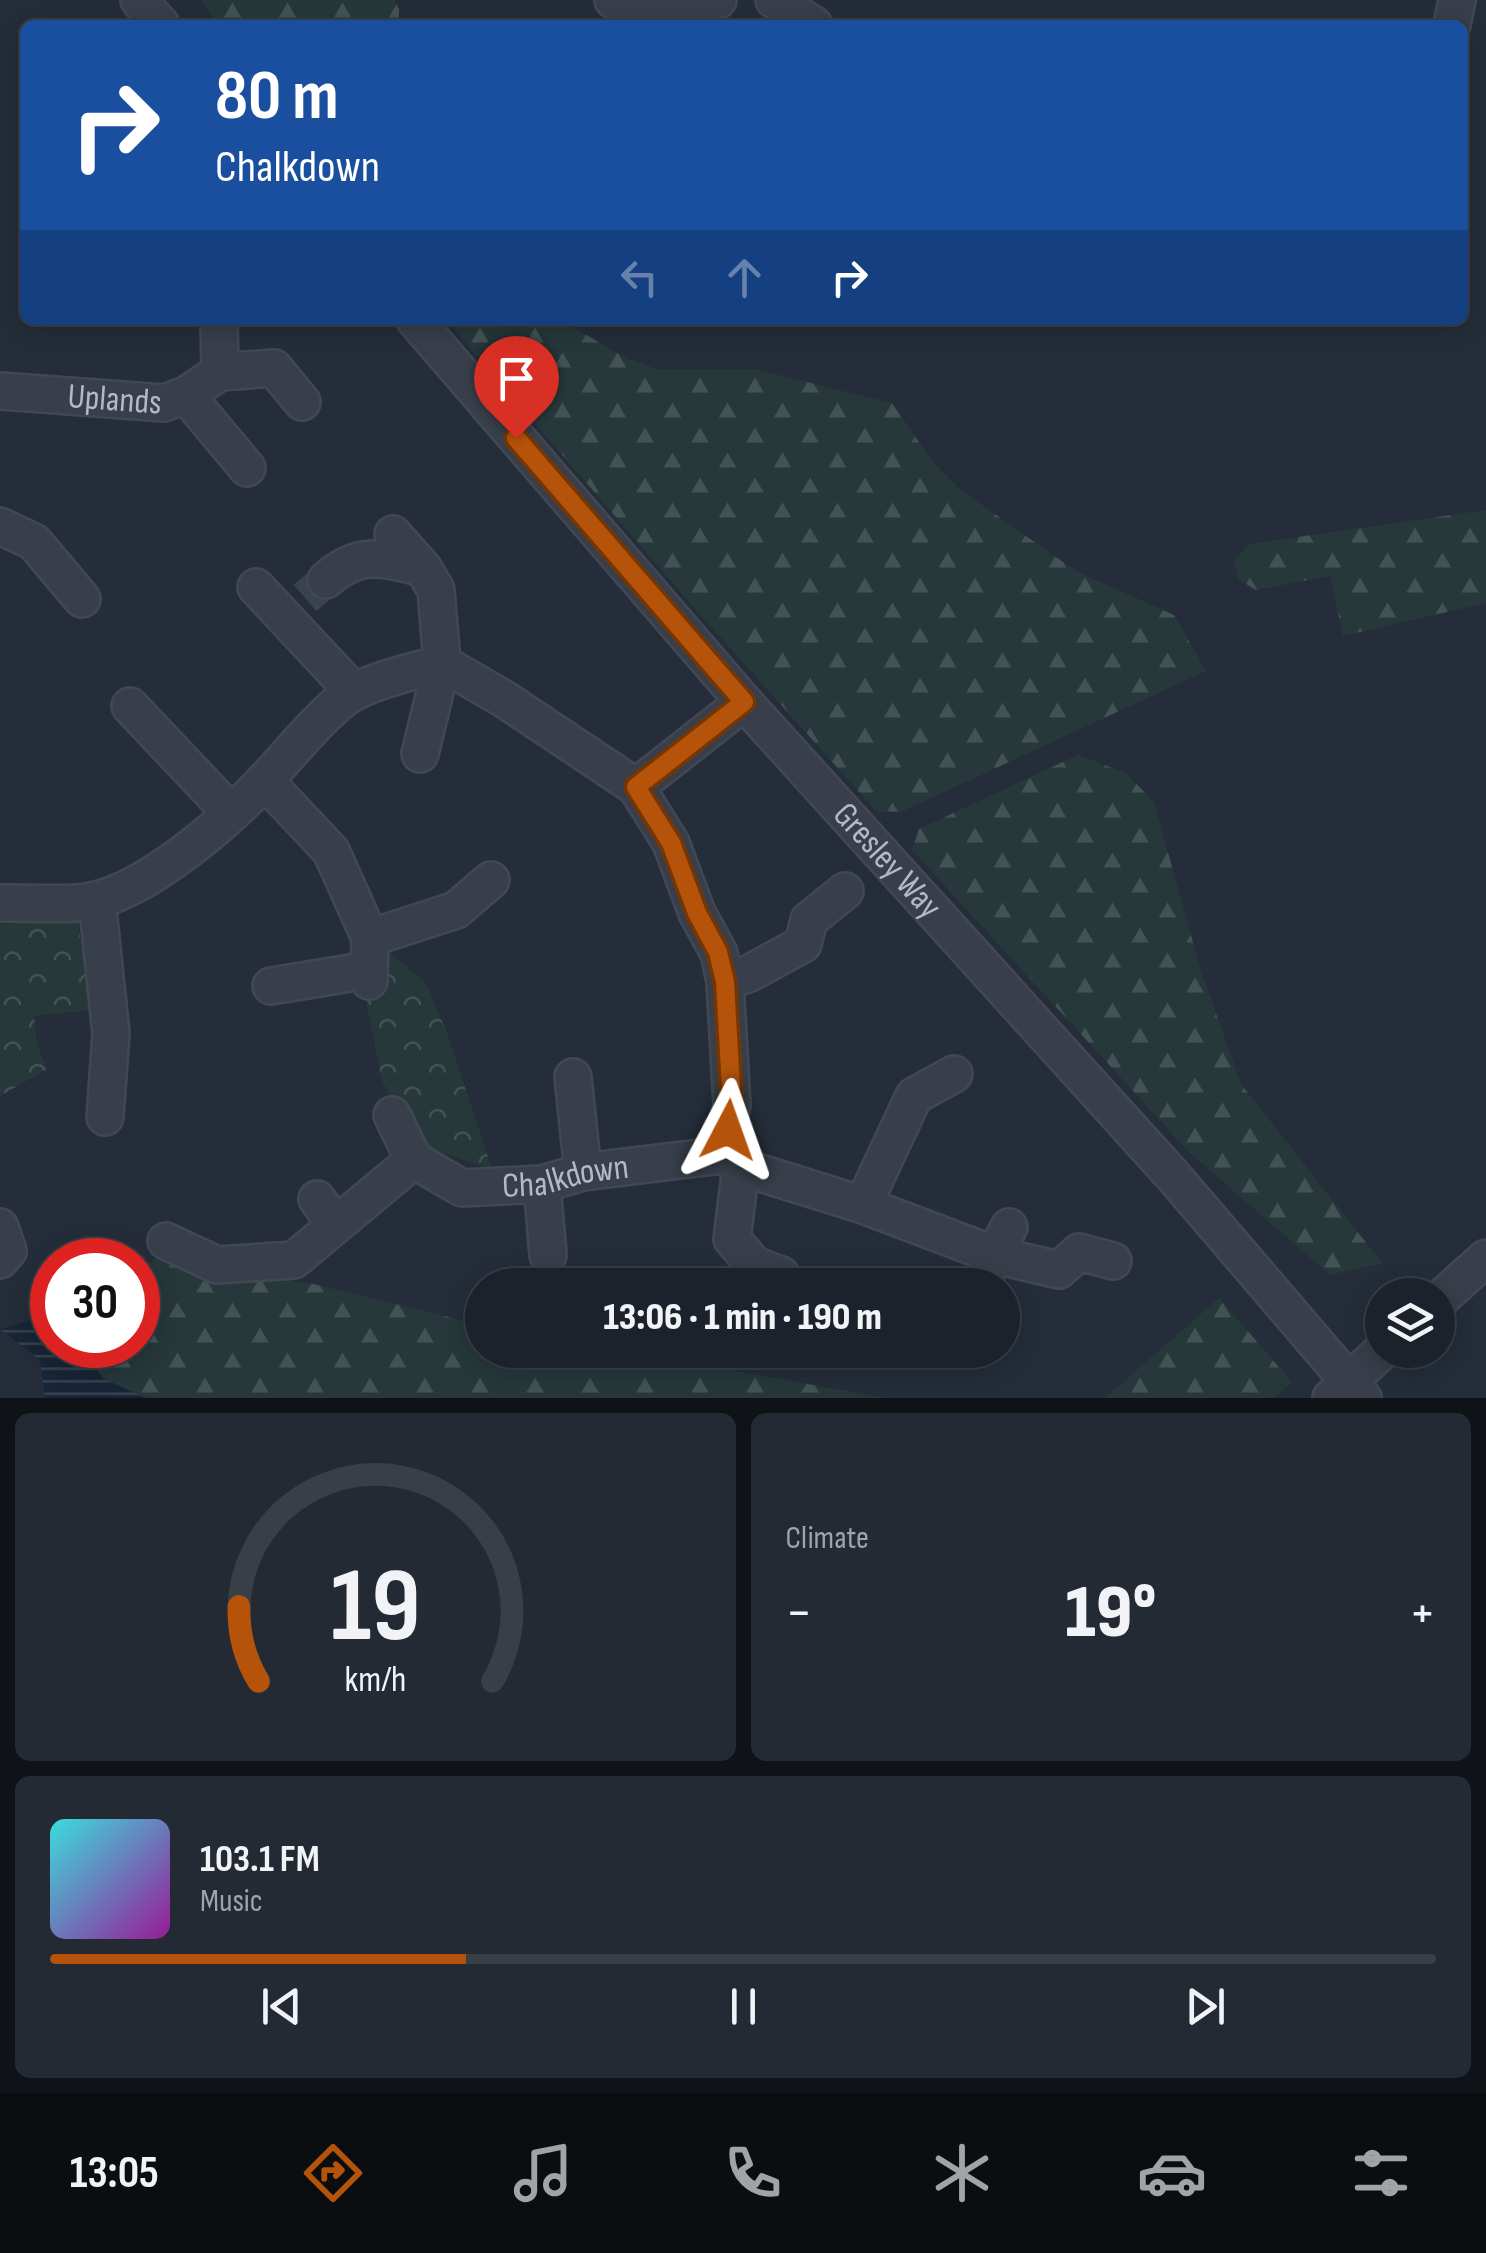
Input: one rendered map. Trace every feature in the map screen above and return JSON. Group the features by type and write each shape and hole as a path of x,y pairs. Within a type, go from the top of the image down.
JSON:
{"street":[{"path":"139,0 157,20"},
{"path":"613,0 661,14 718,0"},
{"path":"774,0 806,20"},
{"path":"219,325 220,372 274,368 302,402"},
{"name":"Gresley Way","path":"419,325 744,702 1174,1177 1348,1393"},
{"name":"Uplands","path":"0,391 152,404 173,402 220,372"},
{"path":"186,395 248,468"},
{"path":"0,526 34,542 82,599"},
{"path":"393,534 423,568 436,590 442,663 420,754"},
{"path":"305,598 351,561 385,559 423,568"},
{"path":"256,586 305,598 354,692"},
{"path":"0,903 97,900 136,885 170,863 231,813 354,692 442,663 504,699 636,787 671,843 697,913 718,952 725,982 732,1105 732,1239 754,1265 762,1268"},
{"path":"636,787 744,702"},
{"path":"130,706 231,813"},
{"path":"265,781 331,851 377,955"},
{"path":"271,986 377,955 456,910 492,880"},
{"path":"725,982 804,944 809,920 845,892"},
{"path":"97,900 111,1034 105,1117"},
{"path":"863,1205 904,1099 954,1074"},
{"path":"573,1077 583,1172"},
{"path":"166,1242 217,1265 294,1260 326,1211 374,1196 414,1160 392,1115"},
{"name":"Chalkdown","path":"414,1160 462,1188 542,1184 583,1172 732,1161 995,1255 1059,1270 1079,1252 1113,1261"},
{"path":"542,1184 548,1256"},
{"path":"1455,1286 1486,1258"},
{"path":"1348,1393 1368,1368"}],"green space":[{"path":"201,0 394,0 399,9 399,20 215,20"},
{"path":"450,325 570,325 626,358 657,369 754,369 892,403 932,461 962,491 1076,571 1174,615 1206,671 901,812 876,811"},
{"path":"1486,510 1486,603 1343,636 1330,576 1256,590 1238,579 1234,560 1249,544"},
{"path":"1078,755 1126,773 1154,802 1201,971 1241,1084 1382,1263 1330,1275 1189,1152 912,850 919,829"},
{"path":"64,920 78,923 92,1010 34,1016 37,1044 47,1069 0,1096 0,924"},
{"path":"389,952 426,983 447,1033 492,1169 422,1147 382,1081 365,997"},
{"path":"160,1257 309,1283 465,1321 465,1368 719,1368 885,1398 146,1398 104,1379 95,1368 160,1368"},
{"path":"1219,1298 1292,1382 1274,1398 1105,1398"}],"water":[{"path":"30,1320 30,1352 0,1329"},
{"path":"41,1368 95,1368 104,1379 146,1398 45,1398"}],"tunnel":[{"path":"305,598 326,580"}],"route":[{"path":"516,438 744,702 636,787 671,843 697,913 718,952 725,982 732,1105 728,1130"}]}
